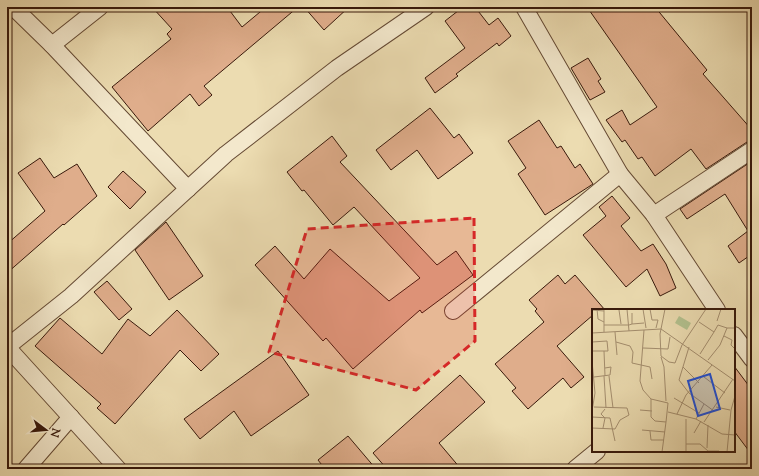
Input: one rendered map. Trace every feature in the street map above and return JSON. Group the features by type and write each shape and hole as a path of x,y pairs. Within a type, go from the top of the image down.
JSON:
{"street":[{"path":"12,7 52,45 188,189"},
{"path":"52,45 100,7"},
{"path":"118,469 7,347 71,296 226,154 337,68 426,7"},
{"path":"524,7 620,174 654,215 716,309"},
{"path":"654,215 752,150"},
{"path":"453,311 620,174"},
{"path":"735,339 752,359"},
{"path":"26,469 71,417"},
{"path":"576,469 596,452"}],"highlighted area":[{"path":"474,218 475,341 416,390 269,352 307,229"}],"building":[{"path":"152,7 227,7 242,27 266,7 298,7 204,86 212,95 199,106 190,94 148,131 112,87 171,39 167,34 172,29"},
{"path":"304,7 349,7 324,30"},
{"path":"463,7 475,7 489,25 498,18 511,36 499,46 497,43 456,74 458,76 435,93 425,78 465,48 445,21"},
{"path":"587,7 655,7 707,70 703,74 752,130 752,141 747,142 706,169 691,149 655,176 642,157 638,159 625,140 622,142 606,120 622,110 630,125 657,107"},
{"path":"588,58 601,79 598,81 605,92 590,100 571,68"},
{"path":"430,108 454,138 459,134 473,153 438,179 417,150 391,170 376,150"},
{"path":"539,120 557,148 561,146 575,168 580,164 593,184 545,215 518,174 526,168 508,141"},
{"path":"332,136 347,156 340,162 437,265 456,251 473,275 422,313 420,310 353,369 326,338 323,341 255,265 275,246 304,279 330,249 389,301 420,278 354,207 333,225 287,172"},
{"path":"40,158 54,178 77,164 97,196 7,273 7,244 45,211 18,173"},
{"path":"752,161 752,254 739,263 728,246 748,231 725,194 687,219 680,209"},
{"path":"123,171 146,192 130,209 108,187"},
{"path":"612,196 630,218 621,226 641,251 653,244 666,264 676,288 660,296 647,269 626,287 583,235 606,216 599,207"},
{"path":"166,222 203,276 169,300 135,250"},
{"path":"558,275 565,284 575,275 604,309 592,309 592,316 557,346 584,377 571,388 563,378 528,409 512,391 516,388 495,364 544,322 535,311 537,309 529,300"},
{"path":"107,281 132,309 119,320 94,292"},
{"path":"177,310 219,354 201,371 180,350 115,424 97,408 101,404 35,346 60,318 102,354 128,319 150,336"},
{"path":"278,351 309,395 251,436 234,411 200,439 184,419"},
{"path":"735,367 752,390 752,455 735,432"},
{"path":"460,375 485,402 439,443 461,469 387,469 373,453"},
{"path":"348,436 376,469 325,469 318,460"}]}
